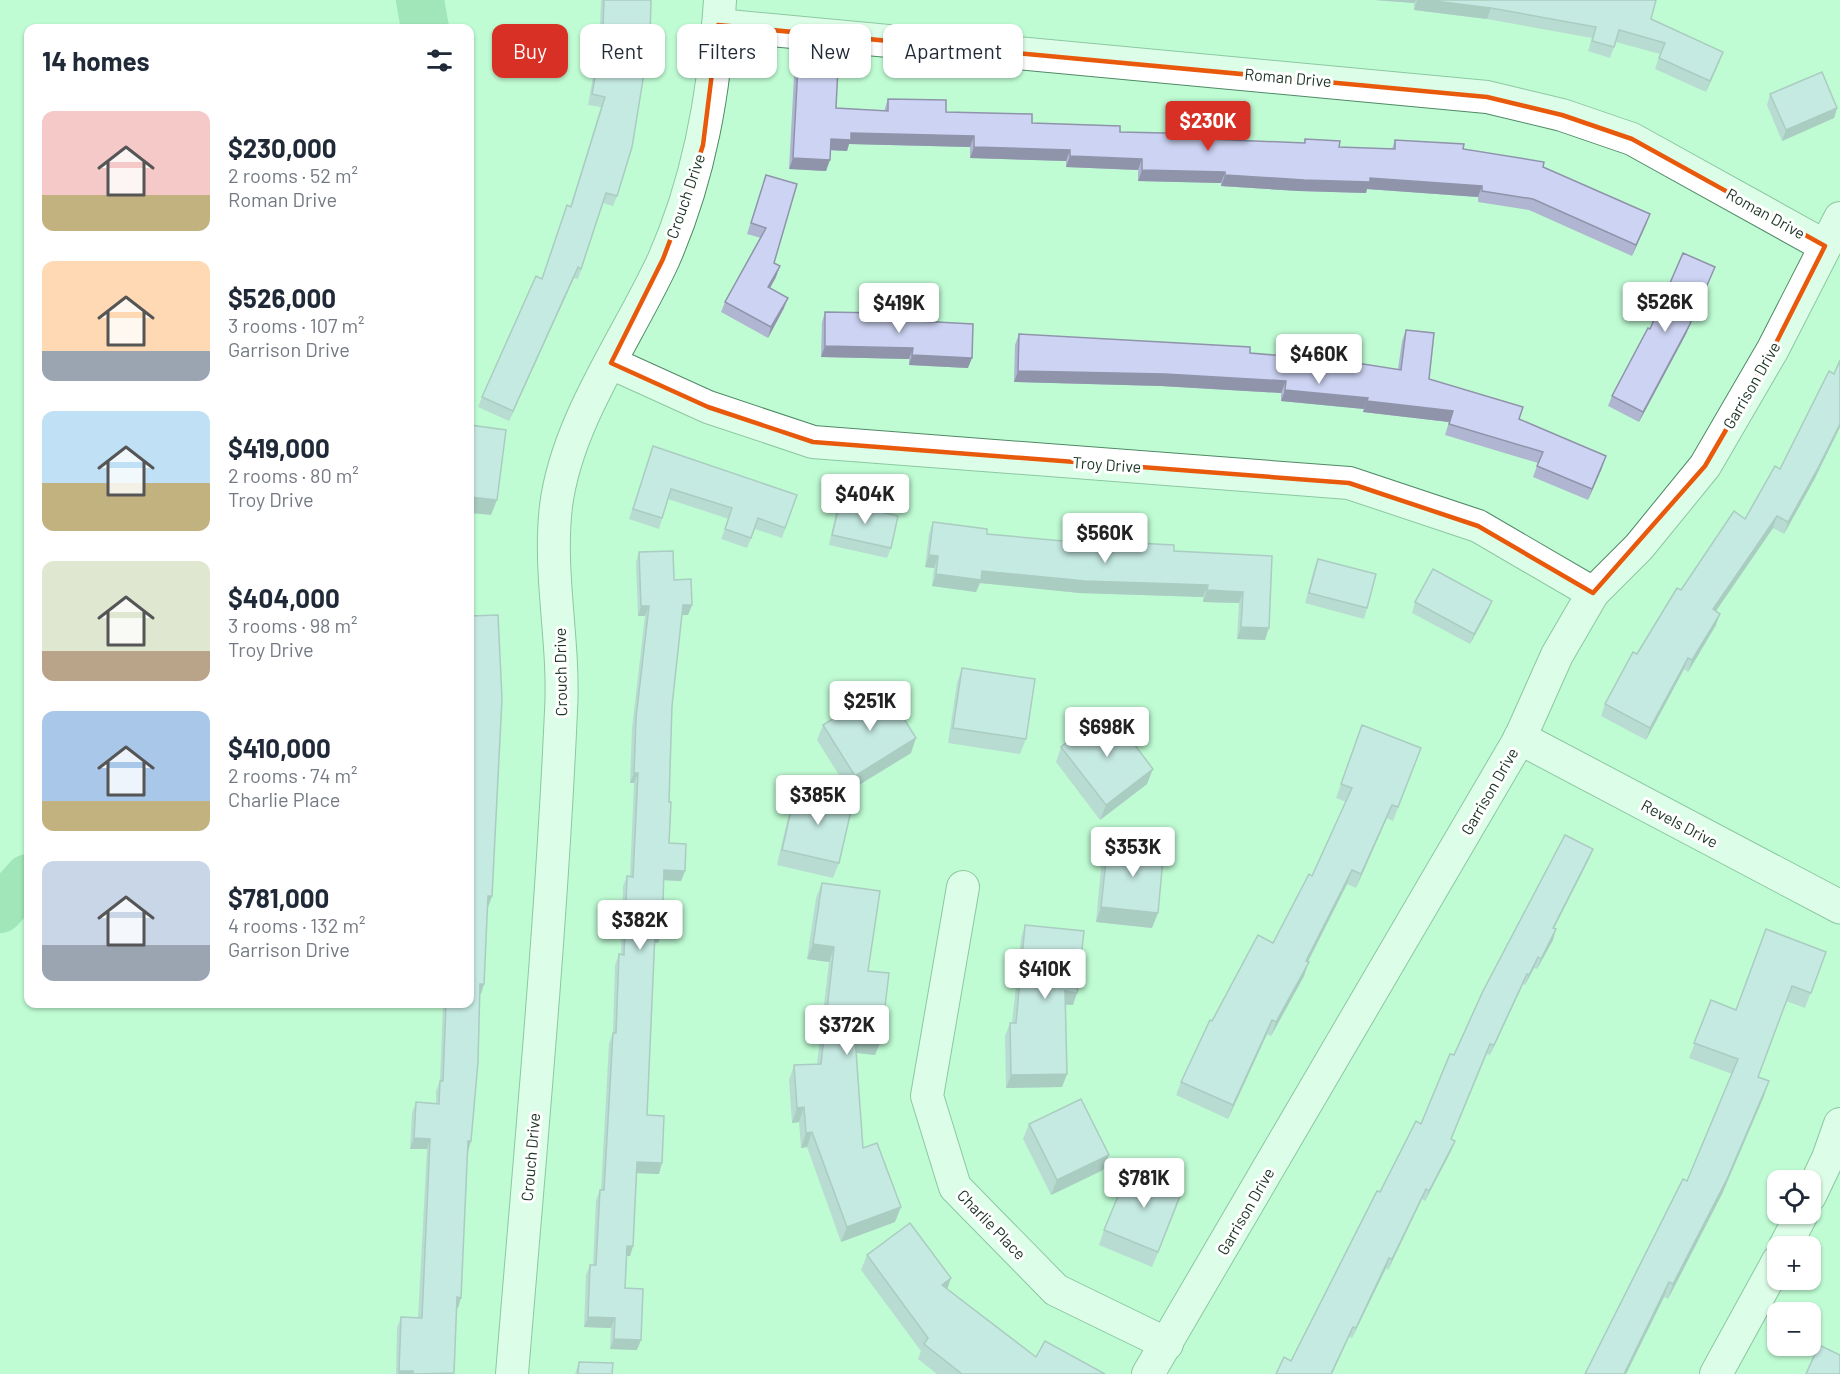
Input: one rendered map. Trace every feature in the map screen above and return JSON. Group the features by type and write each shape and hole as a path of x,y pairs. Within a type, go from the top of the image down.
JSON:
{"street":[{"name":"Roman Drive","path":"719,12 1487,97 1562,115 1632,139 1825,246"},
{"name":"Crouch Drive","path":"512,1374 551,889 562,706 554,538 556,505 564,472 587,409 663,259 688,193 703,145 719,12"},
{"name":"Garrison Drive","path":"1148,1374 1520,738 1557,655 1593,593 1639,547 1705,466 1773,349 1840,218"},
{"name":"Troy Drive","path":"611,363 708,407 813,442 1349,483 1478,526 1593,593"},
{"name":"Revels Drive","path":"1520,738 1840,907"},
{"name":"Charlie Place","path":"963,887 927,1096 955,1187 1056,1290 1167,1344"},
{"path":"1821,1170 1840,1124"},
{"path":"1716,1374 1767,1281"}],"highlighted area":[{"path":"718,25 1487,97 1562,115 1632,139 1825,246 1773,349 1705,466 1593,593 1478,526 1349,483 813,442 708,407 611,363 663,259 688,193 703,145"}],"building":[{"path":"604,0 651,0 650,24 603,24"},
{"path":"1427,0 1656,0 1651,19 1723,52 1710,81 1659,58 1665,43 1619,30 1614,47 1592,41 1596,27 1491,8"},
{"path":"1822,72 1837,108 1786,130 1770,94"},
{"path":"595,78 643,78 632,147 617,196 606,193 581,269 578,267 513,411 482,397 536,276 542,279 567,205 571,207 605,97 592,94"},
{"path":"797,78 837,78 836,108 888,111 888,99 946,100 946,112 1032,114 1032,123 1120,126 1120,132 1209,134 1208,139 1305,143 1305,139 1340,141 1339,147 1395,149 1395,140 1464,144 1463,149 1544,162 1543,167 1650,214 1636,245 1533,199 1482,191 1482,186 1370,178 1370,182 1304,180 1225,175 1225,172 1142,170 1142,159 1070,156 1070,150 974,147 974,136 851,133 851,140 831,139 830,160 793,158"},
{"path":"766,175 797,184 774,263 780,266 768,287 788,298 771,327 725,302 766,228 751,223"},
{"path":"1683,253 1715,267 1690,324 1643,412 1612,396 1648,328 1650,329"},
{"path":"825,312 881,313 881,319 973,324 972,358 912,355 913,348 825,346"},
{"path":"1406,330 1434,333 1429,379 1523,407 1519,419 1606,456 1592,489 1537,466 1543,452 1449,424 1453,411 1367,401 1368,398 1285,390 1286,381 1165,374 1018,371 1019,334 1250,347 1250,353 1344,361 1401,370"},
{"path":"1840,360 1840,424 1818,468 1788,522 1777,516 1713,609 1720,614 1692,660 1688,658 1650,728 1605,704 1633,652 1637,654 1677,588 1681,590 1734,511 1745,519 1775,466 1780,469 1829,371 1834,374"},
{"path":"474,426 506,430 497,500 474,497"},
{"path":"653,446 797,495 785,528 758,518 751,538 725,529 732,508 671,489 662,518 633,509"},
{"path":"840,502 898,516 891,548 832,535"},
{"path":"933,522 987,529 987,534 1118,546 1118,542 1174,545 1174,551 1272,556 1269,628 1241,627 1243,592 1207,590 1208,585 1085,581 982,571 981,580 936,574 938,556 929,555"},
{"path":"673,551 674,580 691,579 692,605 683,605 672,706 669,802 671,802 669,843 686,844 685,871 664,870 662,933 655,933 647,1115 664,1116 662,1163 637,1162 633,1246 627,1246 625,1288 643,1289 641,1340 614,1339 615,1318 588,1317 590,1265 596,1265 600,1190 604,1190 613,1033 616,1033 619,954 624,955 627,876 633,877 638,773 634,773 636,718 649,606 641,606 639,552"},
{"path":"1318,559 1376,574 1367,608 1309,593"},
{"path":"1433,569 1492,601 1474,634 1415,602"},
{"path":"498,615 502,699 492,896 488,896 484,984 480,984 478,1062 471,1141 468,1141 461,1298 457,1297 454,1373 413,1374 413,1371 399,1371 401,1317 422,1318 430,1139 414,1138 416,1102 439,1104 440,1081 443,1081 446,1008 474,1008 474,616"},
{"path":"962,668 1035,679 1026,739 953,728"},
{"path":"884,687 916,738 855,776 823,725"},
{"path":"1109,711 1153,769 1106,805 1061,747"},
{"path":"1362,725 1421,748 1398,807 1392,805 1361,874 1352,870 1306,961 1309,962 1276,1022 1272,1020 1233,1105 1181,1082 1210,1020 1212,1021 1258,935 1273,943 1309,874 1312,876 1352,788 1341,784"},
{"path":"796,789 853,802 839,863 782,850"},
{"path":"1565,835 1593,849 1553,928 1556,929 1541,959 1538,957 1529,975 1527,974 1494,1045 1490,1044 1451,1139 1455,1141 1429,1191 1426,1189 1392,1259 1389,1258 1356,1328 1353,1327 1331,1374 1276,1374 1284,1357 1291,1361 1377,1191 1380,1192 1416,1121 1421,1124 1450,1054 1454,1055 1483,991"},
{"path":"1108,842 1164,848 1158,913 1101,907"},
{"path":"822,883 880,891 868,971 889,973 881,1040 855,1037 863,1148 877,1143 901,1207 847,1227 812,1132 806,1133 804,1107 797,1108 794,1065 821,1064 834,947 813,944"},
{"path":"1025,925 1084,931 1077,993 1065,991 1067,1074 1011,1075 1010,1023 1016,1023"},
{"path":"1766,929 1826,952 1811,993 1792,986 1758,1077 1769,1081 1727,1179 1673,1284 1669,1282 1624,1374 1585,1374 1683,1179 1687,1181 1738,1059 1694,1043 1711,1000 1736,1010"},
{"path":"1081,1099 1109,1155 1057,1180 1029,1124"},
{"path":"1130,1167 1183,1188 1158,1252 1104,1230"},
{"path":"910,1223 951,1278 942,1285 1036,1357 1045,1341 1105,1374 962,1374 924,1344 928,1338 867,1255"},
{"path":"1821,1346 1840,1355 1840,1374 1806,1374 1814,1356 1821,1356"},
{"path":"579,1362 613,1363 612,1374 578,1374"}],"waterway":[{"path":"420,0 424,24"},
{"path":"0,909 24,882"}]}
